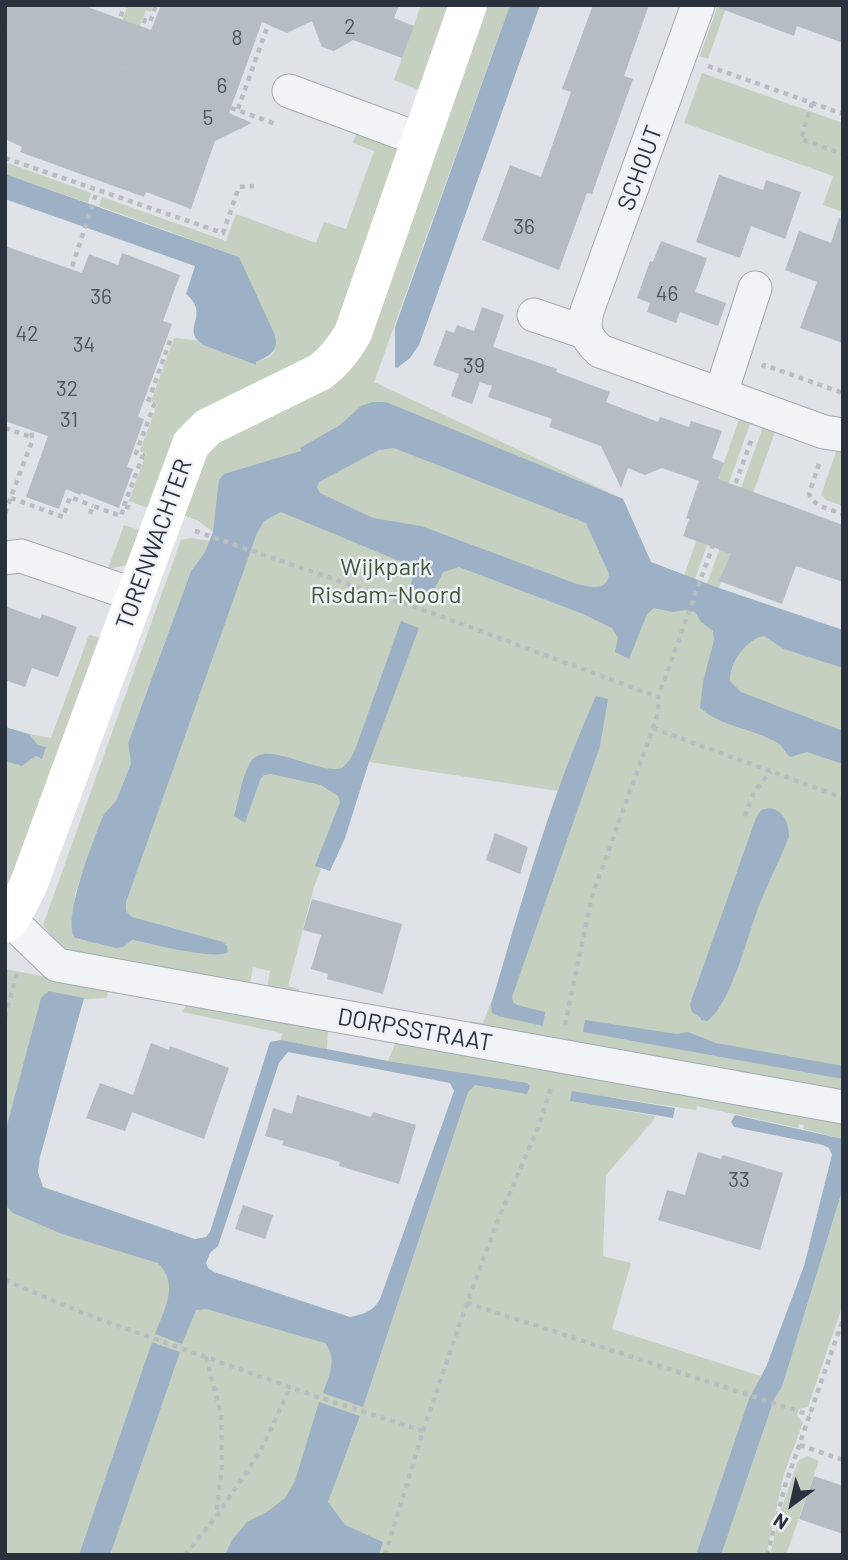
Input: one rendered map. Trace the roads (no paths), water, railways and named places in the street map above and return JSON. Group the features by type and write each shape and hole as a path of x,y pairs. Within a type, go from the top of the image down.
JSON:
{"street":[{"name":"TORENWACHTER","path":"14,927 187,452 197,435 208,426 320,372 333,363 344,349 353,333 468,5"},
{"name":"SCHOUT","path":"584,332 587,311 698,5"},
{"path":"289,91 421,140"},
{"path":"745,402 755,288"},
{"path":"534,315 584,332 600,351 836,434"},
{"path":"5,558 21,556 135,595"},
{"name":"DORPSSTRAAT","path":"14,927 57,965 843,1107"}],"water":[{"path":"510,5 540,5 419,345 410,358 397,368 395,327"},
{"path":"5,174 239,257 274,333 276,344 273,352 256,362 256,365 203,345 194,333 196,309 186,294 195,266 5,199"},
{"path":"386,402 623,499 651,562 843,630 843,668 784,649 764,636 751,642 740,653 732,667 730,681 741,692 843,731 843,764 807,752 791,757 776,742 718,719 700,708 703,682 714,640 713,631 701,622 695,612 673,612 654,608 647,614 629,659 615,652 618,638 612,628 583,614 459,567 443,572 431,596 410,587 413,576 409,565 281,512 264,521 257,533 126,902 126,911 132,917 223,942 228,952 197,953 132,940 123,947 116,948 75,938 72,915 85,864 104,814 116,801 131,763 128,743 191,571 205,552 213,532 219,480 224,474 301,451 300,448 340,425 361,406","holes":["394,448 586,523 609,574 608,580 602,586 577,584 421,526 373,518 320,493 317,487 319,482 379,450"]},
{"path":"401,621 419,628 369,762 345,838 330,871 315,866 340,802 338,796 321,785 271,774 264,775 245,823 234,816 242,782 250,763 257,756 267,754 331,769 342,768 349,761"},
{"path":"596,696 608,699 600,746 512,997 517,1005 545,1012 543,1026 498,1016 492,1013 491,1005 526,888 565,771"},
{"path":"5,727 29,734 38,745 46,747 42,759 36,756 22,766 5,761"},
{"path":"769,808 785,818 789,837 760,903 724,1000 707,1021 701,1020 692,1012 690,1004 756,818 761,810"},
{"path":"49,991 84,998 40,1157 38,1172 43,1187 195,1239 206,1237 210,1232 270,1042 281,1040 388,1061 527,1083 530,1086 527,1094 475,1085 468,1092 363,1407 323,1393 332,1361 325,1343 206,1309 196,1310 182,1344 155,1334 166,1307 169,1289 165,1271 158,1263 62,1234 13,1213 6,1206 5,1133 41,998","holes":["288,1052 450,1083 454,1091 380,1299 371,1310 350,1317 208,1268 206,1263 210,1253 218,1246 279,1063"]},
{"path":"585,1020 677,1034 688,1032 716,1043 843,1066 843,1079 583,1032"},
{"path":"572,1091 675,1108 673,1118 570,1101"},
{"path":"735,1115 843,1139 843,1188 782,1387 774,1399 721,1555 696,1555 749,1399 766,1367 804,1266 832,1155 829,1148 823,1145 734,1127 731,1122"},
{"path":"152,1342 180,1352 110,1555 79,1555"},
{"path":"319,1402 360,1416 328,1502 345,1525 383,1542 379,1555 225,1555 232,1540 247,1522 267,1512 285,1498 295,1481"}],"park label":[{"name":"Wijkpark Risdam-Noord","path":"386,581"}]}
